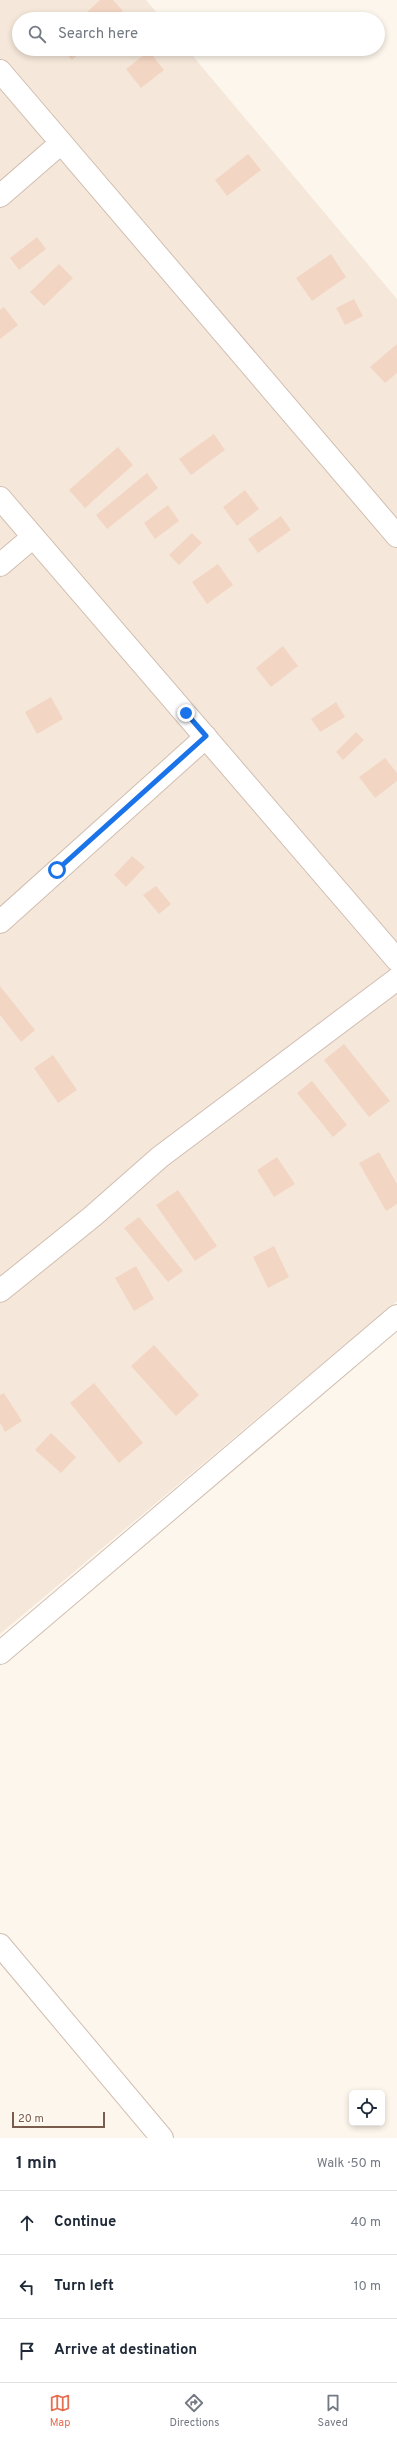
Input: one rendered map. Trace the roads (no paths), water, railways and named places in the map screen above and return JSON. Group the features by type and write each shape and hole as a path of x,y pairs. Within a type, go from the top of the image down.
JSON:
{"street":[{"path":"0,71 397,536"},
{"path":"0,196 61,143"},
{"path":"0,498 397,960"},
{"path":"0,565 33,537"},
{"path":"0,922 206,736"},
{"path":"0,1291 94,1216 160,1157 397,980"},
{"path":"0,1653 397,1316"},
{"path":"0,1946 162,2138"}]}
